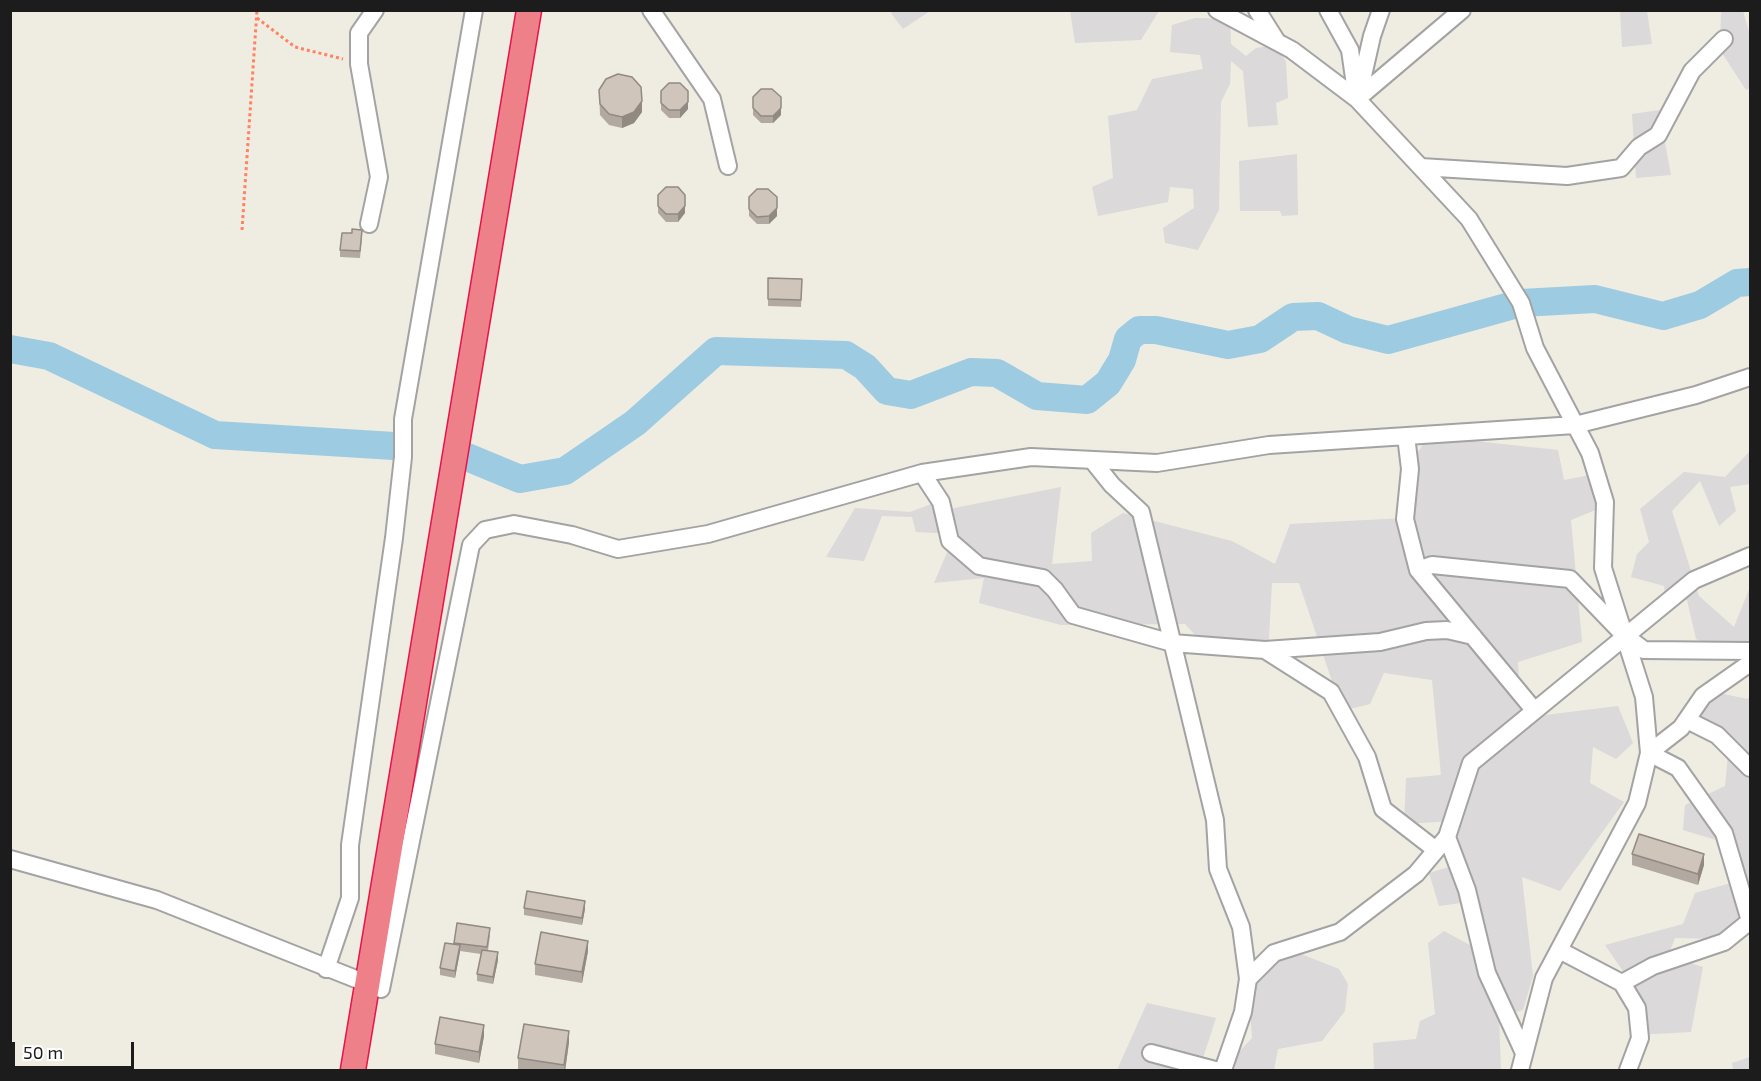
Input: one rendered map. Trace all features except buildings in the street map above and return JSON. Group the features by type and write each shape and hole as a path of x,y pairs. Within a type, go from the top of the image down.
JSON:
{"highway":[{"path":"353,1071 529,10"}],"street":[{"path":"369,224 379,177 359,64 359,33 375,10"},
{"path":"326,969 350,898 350,845 394,538 403,457 403,419 464,79 474,10"},
{"path":"651,10 712,99 728,166"},
{"path":"1217,10 1292,50 1358,99 1469,219 1521,303 1534,348 1590,453 1605,502 1603,568 1644,697 1649,753 1637,803 1544,978 1520,1071"},
{"path":"1257,10 1277,42"},
{"path":"1328,10 1329,18 1350,50 1358,99"},
{"path":"1358,99 1371,36 1381,10"},
{"path":"1358,99 1462,10"},
{"path":"1421,166 1568,176 1621,168 1639,147 1658,135 1692,71 1724,39"},
{"path":"10,859 157,900 381,989 471,545 485,530 514,524 572,535 618,549 708,534 922,472 1031,457 1157,463 1269,445 1575,425 1696,395 1750,377"},
{"path":"1406,436 1410,469 1405,519 1418,570 1534,710"},
{"path":"1092,460 1112,485 1141,512 1215,820 1218,869 1241,927 1248,979 1243,1012 1222,1071"},
{"path":"922,472 941,502 950,542 978,566 1043,578 1073,615 1172,643 1265,650 1380,642 1426,631 1447,630 1473,636"},
{"path":"1248,979 1274,953 1340,932 1416,873 1442,843 1471,763 1624,635 1694,580 1750,556"},
{"path":"1418,570 1432,565 1570,579 1624,635 1644,650 1750,651"},
{"path":"1265,650 1330,692 1367,757 1383,809 1442,843 1467,890 1487,973 1524,1053"},
{"path":"1649,753 1681,728 1702,696 1750,663"},
{"path":"1687,720 1718,735 1750,768"},
{"path":"1622,983 1653,966 1724,942 1750,921 1724,833 1678,768 1649,753"},
{"path":"1559,950 1622,983 1637,1008 1640,1038 1628,1071"},
{"path":"1150,1053 1215,1071"}],"path":[{"path":"242,230 257,10"},
{"path":"257,18 295,47 359,64"}],"shaded area":[{"path":"895,10 930,11 903,29 891,13"},
{"path":"1070,10 1159,11 1141,40 1075,43"},
{"path":"1620,11 1647,11 1652,44 1622,47"},
{"path":"1721,11 1743,11 1750,35 1750,88 1746,90 1720,50"},
{"path":"1195,18 1230,19 1231,44 1246,56 1256,48 1276,45 1286,62 1288,98 1276,103 1278,125 1248,127 1243,71 1231,61 1230,84 1221,102 1219,210 1198,250 1165,243 1163,228 1194,208 1193,189 1170,187 1168,202 1098,216 1092,187 1113,178 1108,116 1137,110 1152,79 1203,69 1200,55 1170,52 1172,25"},
{"path":"1659,110 1671,175 1636,178 1632,114"},
{"path":"1297,154 1298,215 1282,216 1280,211 1240,211 1239,161"},
{"path":"1429,436 1558,450 1564,480 1595,474 1608,505 1571,520 1582,642 1518,662 1521,718 1618,706 1633,743 1616,759 1593,747 1590,783 1624,802 1560,891 1522,877 1533,976 1523,1010 1499,1016 1501,1070 1374,1070 1373,1043 1416,1039 1420,1021 1435,1014 1428,943 1444,931 1481,951 1468,902 1439,906 1429,873 1462,863 1452,821 1404,824 1406,778 1441,775 1432,680 1384,673 1370,704 1342,711 1299,583 1272,583 1268,654 1210,651 1185,624 1061,625 979,603 984,578 934,583 955,534 916,532 912,517 882,516 864,561 826,557 855,508 910,512 934,503 944,510 1061,487 1052,564 1092,561 1091,533 1123,513 1232,541 1275,564 1290,524 1405,518 1406,469"},
{"path":"1750,451 1750,484 1730,487 1736,511 1719,526 1700,481 1672,511 1699,596 1734,627 1750,587 1750,664 1696,639 1687,600 1666,604 1664,586 1631,577 1637,554 1649,542 1640,509 1684,472 1725,477"},
{"path":"1703,690 1748,699 1750,694 1750,900 1727,939 1675,938 1668,956 1703,967 1691,1032 1635,1035 1640,996 1605,945 1683,924 1695,893 1735,882 1736,846 1683,830 1685,805 1725,786 1728,754 1695,709"},
{"path":"1296,952 1339,969 1348,984 1345,1011 1322,1041 1278,1049 1274,1070 1234,1070 1239,1052 1252,1038 1248,979 1270,953"},
{"path":"1147,1003 1216,1018 1199,1070 1117,1070"},
{"path":"1750,1057 1750,1070 1733,1070 1732,1063"}],"waterway":[{"path":"467,457 520,479 565,471 635,423 716,351 846,355 865,367 887,391 911,395 971,372 997,373 1037,396 1087,400 1108,383 1122,360 1128,339 1139,330 1156,330 1228,345 1260,339 1293,317 1318,316 1348,330 1388,340 1521,303 1595,299 1663,316 1700,305 1737,283 1750,282"},
{"path":"10,349 49,356 215,435 394,446"}]}
